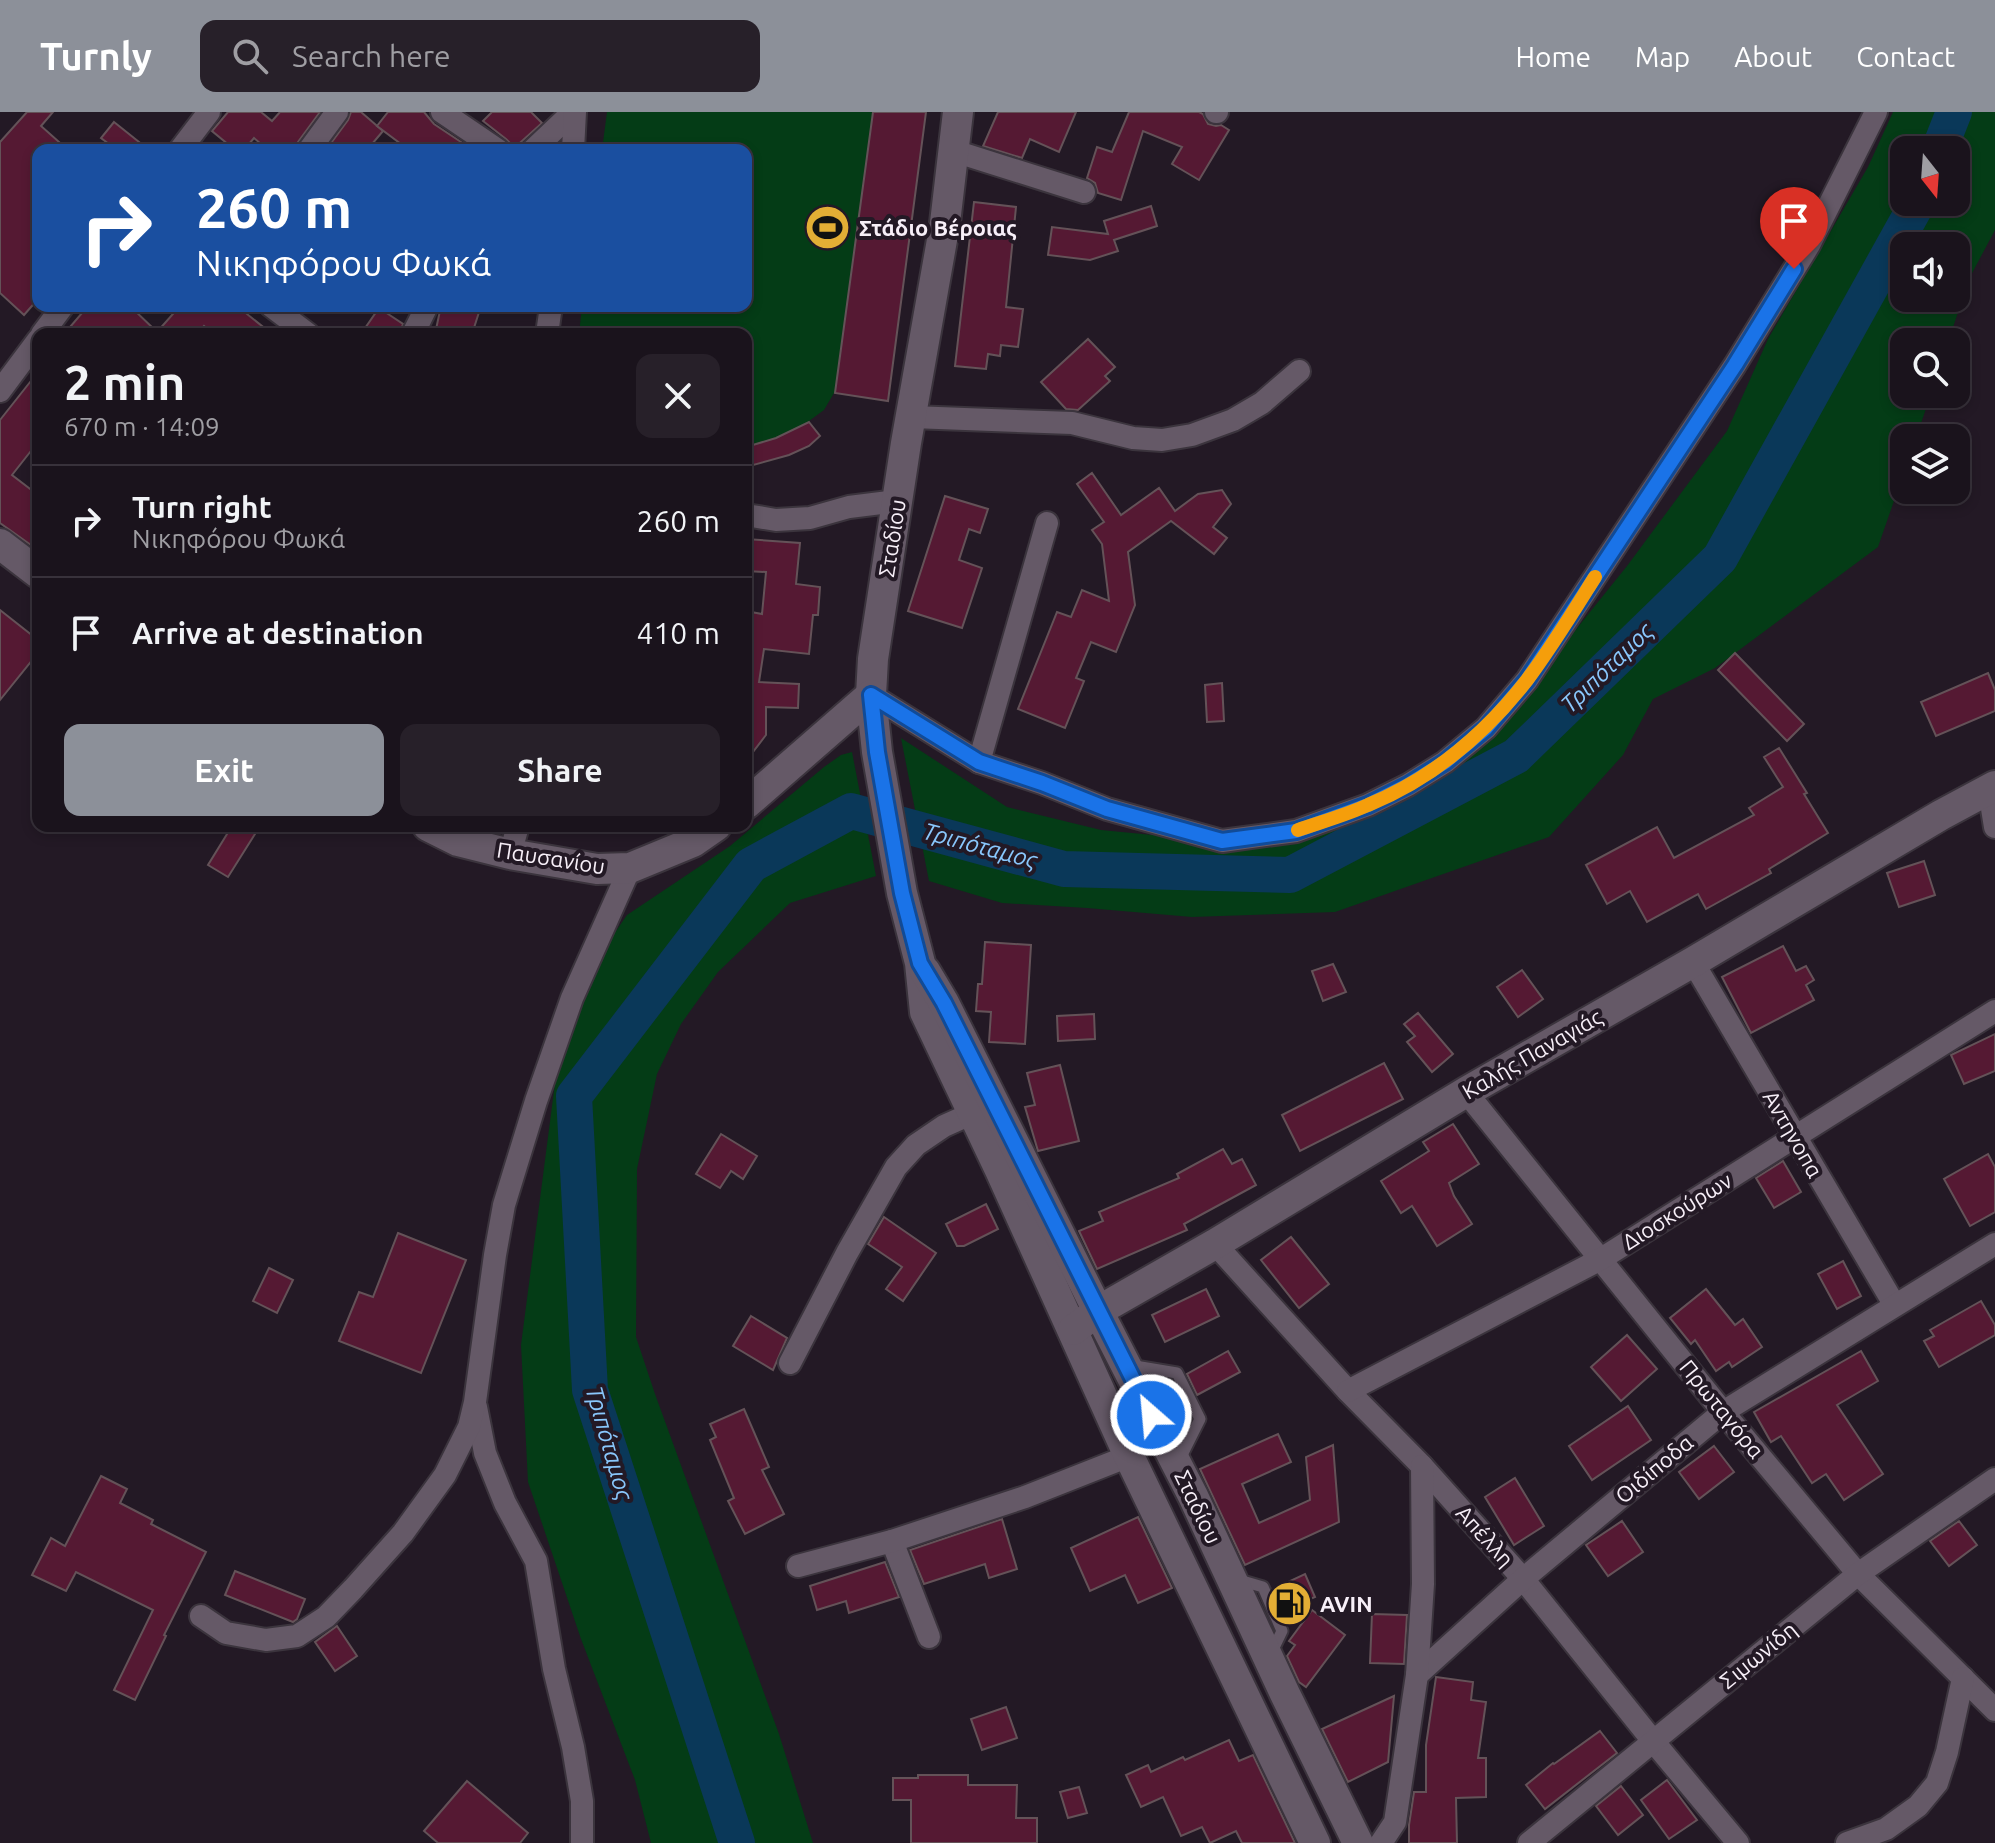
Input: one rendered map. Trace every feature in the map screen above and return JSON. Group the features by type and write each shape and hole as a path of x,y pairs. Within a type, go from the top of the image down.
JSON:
{"main road":[{"name":"Σταδίου","path":"958,112 945,223 897,501 873,659 871,695 877,752 902,893 920,963 925,1012 1129,1456 1315,1843"},
{"path":"0,544 32,568"},
{"path":"752,799 871,695"},
{"name":"Καλής Παναγιάς","path":"1073,1330 1098,1311 1466,1092 1992,788"},
{"name":"Παυσανίου","path":"440,832 458,841 514,840 597,869 630,868 693,842 707,832"},
{"name":"Σταδίου","path":"920,963 944,1003 1177,1465 1358,1843"}],"street":[{"path":"185,144 209,112"},
{"path":"313,144 337,112"},
{"path":"442,112 489,144"},
{"path":"539,144 574,112"},
{"path":"573,144 574,112"},
{"path":"871,695 979,762 1107,809 1222,841 1296,831 1354,811 1408,785 1445,762 1486,728 1527,680 1735,365 1809,245 1876,112"},
{"path":"954,151 1084,192"},
{"path":"279,312 300,328"},
{"path":"0,391 32,348"},
{"path":"912,417 1072,423 1133,438 1162,440 1192,435 1233,420 1262,403 1299,371"},
{"path":"752,516 776,520 810,518 849,507 897,501"},
{"path":"979,762 1047,523"},
{"path":"1992,788 1995,827"},
{"path":"201,1616 226,1633 266,1640 297,1636 326,1617 353,1589 403,1533 445,1475 469,1427 475,1402 504,1205 572,998 630,868"},
{"name":"Αντηνοπα","path":"1693,962 1894,1304"},
{"name":"Διοσκούρων","path":"1348,1391 1601,1259 1995,1011"},
{"name":"Πρωταγόρα","path":"1466,1092 1723,1412 1858,1574 1995,1710"},
{"path":"790,1363 896,1167 916,1145 944,1126 973,1113"},
{"name":"Απέλλη","path":"1215,1244 1523,1579 1738,1843"},
{"name":"Οιδίποδα","path":"1417,1675 1523,1579 1723,1412 1995,1244"},
{"path":"475,1402 485,1453 505,1503 536,1561 554,1669 573,1747 582,1801 582,1843"},
{"path":"798,1566 892,1541 1025,1497 1129,1456"},
{"path":"1381,1843 1395,1822 1417,1675 1423,1584 1422,1466"},
{"name":"Σιμωνίδη","path":"1529,1843 1858,1574 1995,1479"},
{"path":"892,1541 929,1637"},
{"path":"1847,1843 1886,1829 1918,1806 1937,1783 1963,1678"}],"lane":[{"path":"1125,1364 1177,1373 1200,1419 1177,1465"}],"green space":[{"name":"Στάδιο Βέροιας","path":"607,112 926,112 888,401 834,393 824,410 809,421 820,436 794,452 752,465 752,328 580,328 581,312 752,312 752,144 603,144"},
{"path":"1893,112 1995,112 1995,230 1970,277 1970,232 1890,232 1890,312 1958,312 1953,328 1890,328 1890,408 1926,408 1921,424 1890,424 1890,504 1893,504 1878,547 1715,668 1653,699 1623,755 1549,837 1335,912 1192,917 1002,903 929,881 901,738 1007,807 1101,830 1163,836 1250,836 1355,814 1499,725 1627,566 1727,431 1768,339 1868,167"},
{"path":"852,752 876,876 790,903 718,972 681,1024 657,1074 637,1169 636,1337 779,1734 813,1843 651,1843 635,1780 581,1639 528,1482 521,1345 558,1060 576,989 627,915 747,832 752,832 752,828 841,755"}],"building":[{"path":"27,112 53,112 41,126 61,144 32,144 32,306 24,315 0,293 0,142"},
{"path":"228,112 261,112 272,121 280,112 320,112 297,144 261,144 254,138 249,144 228,144 212,131"},
{"path":"351,112 361,112 383,131 372,144 330,144"},
{"path":"388,112 424,112 434,124 464,144 401,144 377,126"},
{"path":"492,112 531,112 542,123 519,144 510,144 483,121"},
{"path":"873,112 926,112 888,401 835,393"},
{"path":"998,112 1076,112 1059,152 1030,139 1022,158 983,146"},
{"path":"1129,112 1199,112 1208,124 1221,125 1229,130 1199,180 1172,164 1182,147 1143,131 1121,200 1098,193 1095,183 1087,178 1097,147 1112,152"},
{"path":"114,122 142,144 109,144 101,138"},
{"path":"974,202 1016,207 1006,307 1023,309 1018,347 1001,345 1000,356 988,354 986,369 955,366"},
{"path":"1151,206 1157,226 1114,240 1118,251 1090,260 1048,255 1052,227 1108,234 1104,221"},
{"path":"83,312 136,312 153,328 69,328"},
{"path":"175,312 244,312 264,328 206,328 161,328"},
{"path":"376,312 385,312 403,324 401,328 365,328"},
{"path":"440,312 479,312 474,328 436,328"},
{"path":"1088,339 1115,367 1105,376 1110,381 1078,410 1066,409 1041,382"},
{"path":"32,380 32,450 12,475 32,490 32,546 0,523 0,420"},
{"path":"809,422 820,436 809,446 789,455 752,465 752,445"},
{"path":"1092,473 1121,515 1159,488 1175,511 1198,494 1222,490 1231,504 1213,527 1227,538 1214,554 1171,521 1128,552 1135,605 1116,652 1091,642 1076,678 1084,681 1065,728 1018,709 1057,612 1071,617 1082,590 1109,601 1102,544 1092,530 1104,522 1077,484"},
{"path":"945,496 988,509 980,533 969,529 959,560 982,568 962,628 908,611"},
{"path":"752,539 800,543 796,584 820,587 818,615 813,615 809,654 764,649 759,682 799,684 798,708 766,707 766,735 752,753 752,612 762,614 766,572 752,571"},
{"path":"0,610 32,635 32,660 0,700"},
{"path":"1735,653 1804,724 1787,741 1718,670"},
{"path":"1988,673 1995,690 1995,711 1936,736 1921,702"},
{"path":"1222,683 1224,721 1207,722 1205,685"},
{"path":"1779,748 1828,833 1769,869 1771,873 1706,909 1698,894 1647,922 1630,891 1607,904 1586,865 1657,827 1674,858 1754,815 1749,808 1783,787 1764,757"},
{"path":"228,832 256,832 228,877 208,865"},
{"path":"1924,861 1935,895 1899,907 1887,873"},
{"path":"985,942 1031,945 1025,1044 989,1042 991,1012 976,1011 978,984 982,984"},
{"path":"1783,946 1796,971 1806,966 1814,980 1806,985 1814,1000 1751,1033 1722,977"},
{"path":"1333,964 1346,992 1323,1001 1312,971"},
{"path":"1522,970 1543,999 1518,1017 1497,987"},
{"path":"1418,1013 1453,1054 1432,1072 1407,1042 1415,1036 1404,1024"},
{"path":"1094,1014 1095,1039 1058,1041 1057,1016"},
{"path":"1995,1034 1995,1071 1964,1084 1951,1055"},
{"path":"1384,1063 1403,1099 1300,1151 1282,1115"},
{"path":"1060,1065 1079,1141 1038,1151 1025,1107 1035,1105 1027,1073"},
{"path":"1453,1124 1479,1164 1449,1183 1472,1224 1437,1246 1412,1206 1401,1213 1381,1181 1429,1151 1423,1142"},
{"path":"721,1134 757,1156 743,1179 731,1171 720,1188 696,1174"},
{"path":"1223,1149 1232,1164 1242,1159 1256,1185 1184,1224 1187,1230 1097,1269 1079,1231 1103,1221 1099,1212 1179,1178 1177,1174"},
{"path":"1988,1154 1995,1167 1995,1212 1970,1226 1944,1179"},
{"path":"1783,1161 1801,1192 1774,1208 1756,1178"},
{"path":"986,1204 998,1229 964,1246 957,1246 946,1224"},
{"path":"884,1217 936,1253 903,1301 886,1289 902,1267 868,1244"},
{"path":"398,1233 466,1260 421,1373 339,1341 359,1292 373,1297"},
{"path":"1291,1237 1329,1284 1299,1308 1261,1260"},
{"path":"1843,1261 1861,1296 1837,1309 1818,1274"},
{"path":"269,1268 293,1280 277,1313 253,1301"},
{"path":"1206,1289 1219,1316 1165,1342 1152,1315"},
{"path":"1706,1289 1735,1325 1743,1319 1762,1347 1732,1367 1729,1362 1716,1371 1695,1340 1691,1344 1670,1318"},
{"path":"1981,1301 1995,1325 1995,1335 1939,1367 1924,1341 1934,1336 1930,1330"},
{"path":"751,1316 787,1338 773,1370 733,1346"},
{"path":"1627,1335 1657,1369 1621,1401 1591,1367"},
{"path":"1228,1351 1240,1372 1197,1395 1187,1374"},
{"path":"1861,1351 1878,1381 1837,1405 1883,1474 1844,1500 1826,1474 1812,1483 1781,1436 1771,1442 1754,1412"},
{"path":"1628,1406 1651,1440 1592,1480 1569,1446"},
{"path":"744,1409 769,1467 762,1470 784,1514 745,1534 728,1501 734,1498 710,1440 716,1437 710,1424"},
{"path":"1278,1434 1291,1462 1242,1484 1259,1523 1310,1500 1306,1457 1333,1445 1339,1522 1245,1565 1200,1469"},
{"path":"1714,1446 1734,1472 1699,1499 1679,1472"},
{"path":"101,1476 127,1489 120,1503 153,1520 151,1524 206,1552 135,1700 114,1690 153,1610 76,1572 66,1591 32,1575 51,1538 65,1546"},
{"path":"1515,1478 1544,1526 1514,1545 1485,1497"},
{"path":"1138,1517 1172,1588 1138,1603 1125,1575 1090,1591 1071,1548"},
{"path":"1002,1519 1017,1569 989,1578 985,1564 924,1584 910,1550"},
{"path":"1622,1521 1643,1552 1608,1576 1586,1545"},
{"path":"1959,1521 1977,1545 1949,1566 1930,1541"},
{"path":"885,1562 899,1597 849,1613 846,1601 817,1610 810,1586"},
{"path":"235,1571 305,1599 297,1619 293,1622 225,1595"},
{"path":"1305,1574 1315,1597 1283,1611 1273,1589"},
{"path":"1312,1610 1345,1635 1306,1687 1299,1682 1287,1656 1295,1645 1289,1641"},
{"path":"1372,1614 1407,1615 1404,1664 1370,1663"},
{"path":"337,1626 357,1656 335,1671 315,1642"},
{"path":"1436,1677 1473,1682 1471,1700 1486,1702 1478,1758 1486,1758 1486,1797 1456,1798 1457,1843 1409,1843 1414,1792 1426,1792 1426,1745"},
{"path":"1394,1696 1388,1762 1348,1782 1322,1729"},
{"path":"1006,1707 1017,1738 982,1750 971,1719"},
{"path":"1600,1731 1617,1753 1545,1809 1526,1785"},
{"path":"1229,1740 1239,1761 1253,1755 1295,1843 1242,1843 1236,1831 1210,1843 1202,1827 1181,1836 1163,1797 1141,1807 1126,1775 1148,1765 1151,1772"},
{"path":"918,1775 968,1775 968,1785 1017,1785 1016,1818 1037,1818 1037,1843 911,1843 911,1800 893,1800 893,1778 918,1778"},
{"path":"1667,1780 1697,1820 1669,1839 1641,1800"},
{"path":"467,1781 528,1833 520,1843 438,1843 424,1831"},
{"path":"1621,1786 1643,1815 1618,1835 1596,1806"},
{"path":"1079,1787 1087,1813 1068,1818 1060,1792"}],"waterway":[{"name":"Τριπόταμος","path":"1945,136 1954,112"},
{"name":"Τριπόταμος","path":"737,1843 590,1390 574,1096 751,865 851,811 1064,869 1290,875 1516,756 1720,558 1910,216"}],"slow traffic":[{"path":"1298,830 1368,805 1408,785 1445,762 1486,728 1527,680 1595,577"}],"place":[{"name":"Στάδιο Βέροιας","path":"828,228"},
{"name":"AVIN","path":"1289,1604"}],"route":[{"path":"1151,1415 944,1003 920,963 902,893 877,752 871,695 979,762 1107,809 1222,841 1296,831 1368,805 1445,762 1486,728 1527,680 1735,365 1794,269"}]}
